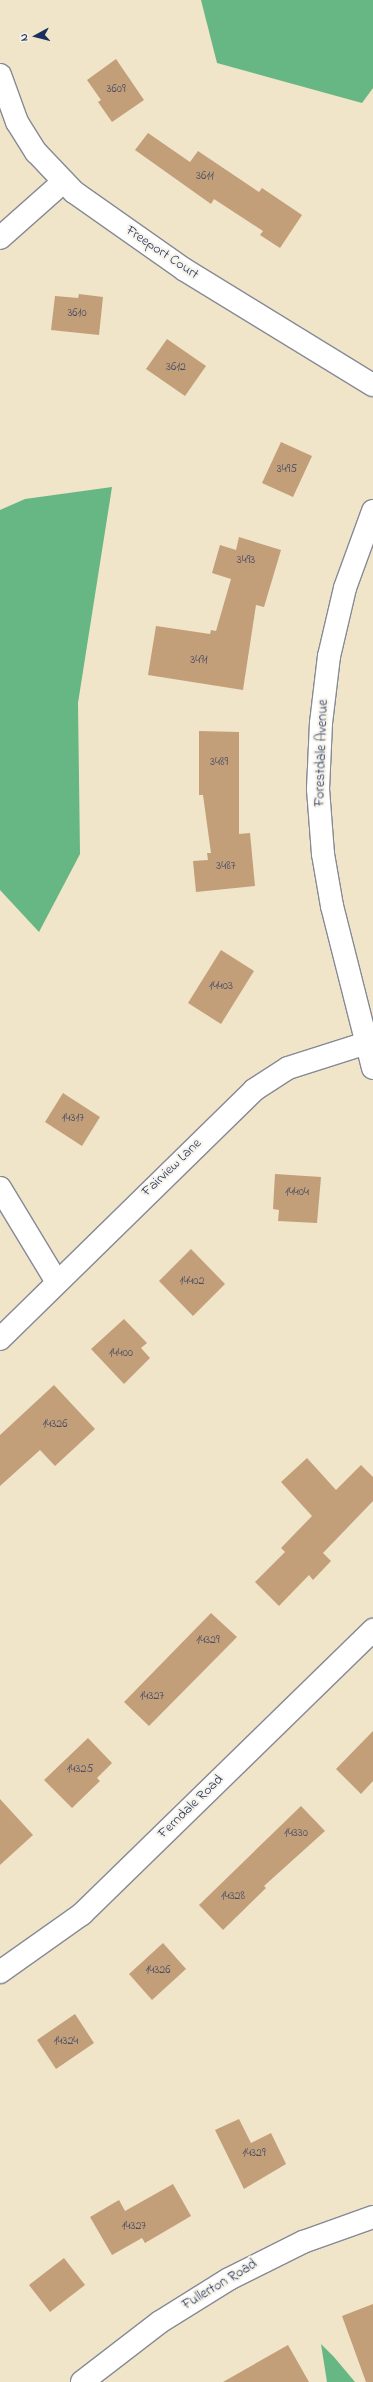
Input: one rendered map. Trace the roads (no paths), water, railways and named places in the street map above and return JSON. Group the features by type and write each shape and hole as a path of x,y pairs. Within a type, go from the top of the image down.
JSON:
{"street":[{"name":"Freeport Court","path":"0,75 17,122 36,152 63,182 185,270 373,385"},
{"path":"0,238 63,182"},
{"name":"Forestdale Avenue","path":"373,511 345,588 329,656 321,723 318,789 323,854 332,906 369,1042 373,1068"},
{"name":"Fairview Lane","path":"0,1339 254,1090 288,1068 369,1042"},
{"path":"0,1188 57,1282"},
{"name":"Ferndale Road","path":"0,1972 82,1914 373,1630"},
{"name":"Fullerton Road","path":"82,2382 160,2322 229,2278 303,2242 373,2217"}]}
